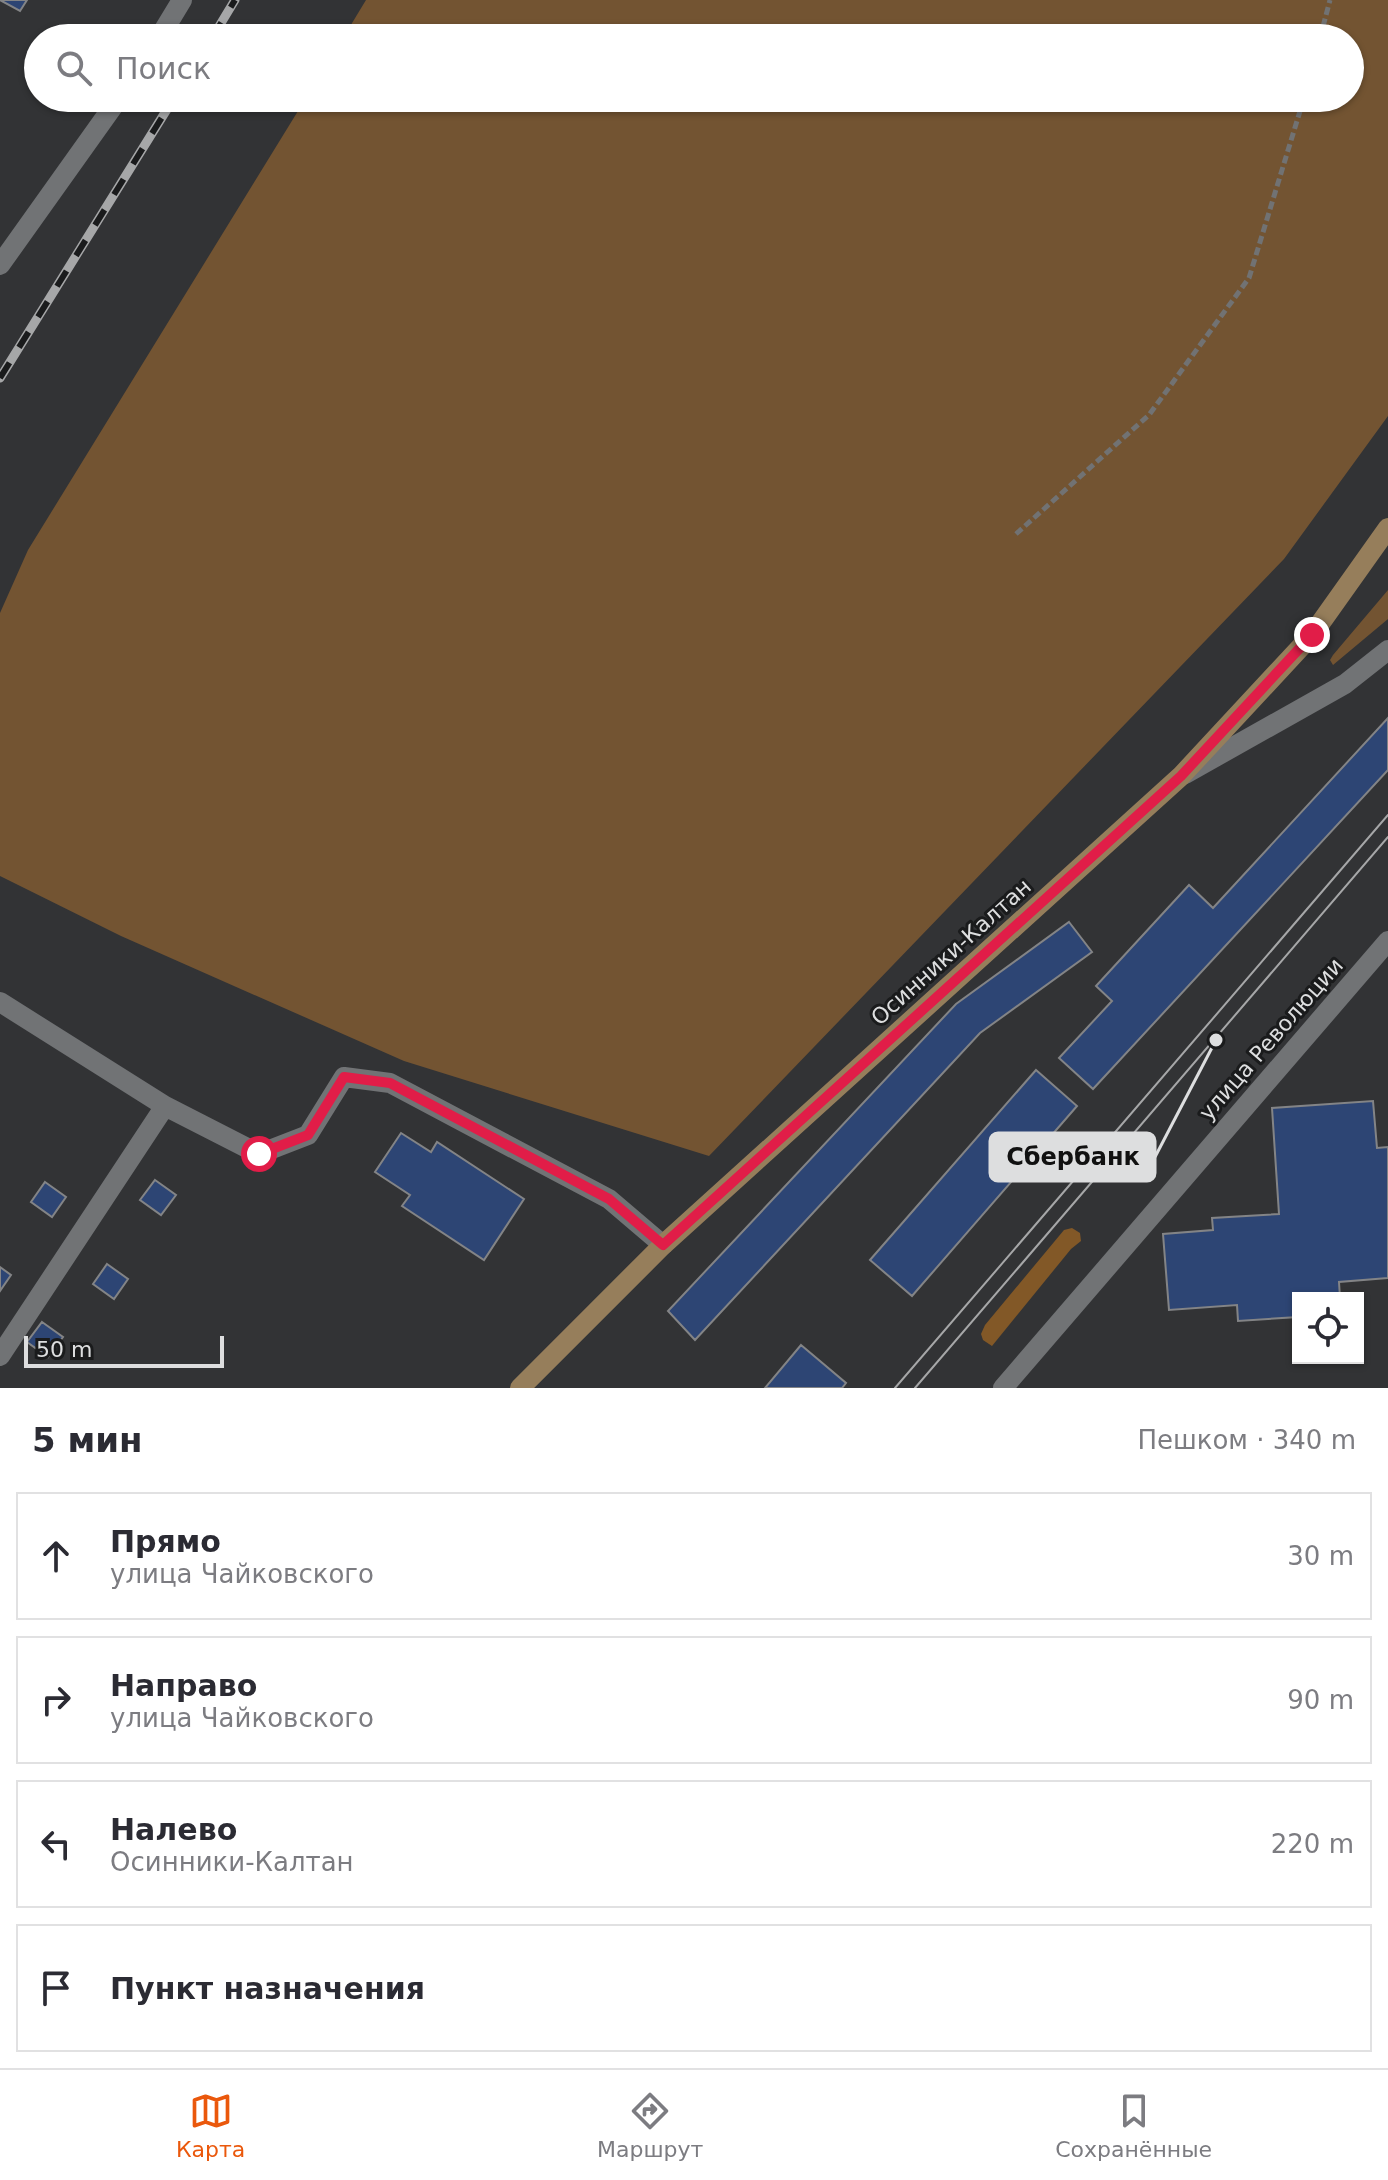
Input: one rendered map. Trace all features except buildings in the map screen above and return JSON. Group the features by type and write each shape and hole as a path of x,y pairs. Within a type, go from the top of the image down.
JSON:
{"main road":[{"name":"Осинники-Калтан","path":"520,1388 663,1245 1181,776 1312,635 1388,528"}],"street":[{"path":"167,24 182,0"},
{"path":"0,265 109,112"},
{"path":"1181,776 1345,684 1388,650"},
{"name":"улица Революции","path":"1003,1388 1388,941"},
{"path":"0,1002 165,1106 259,1154 308,1135 344,1077 390,1083 609,1199 663,1245"},
{"path":"0,1356 165,1106"}],"path":[{"path":"1324,24 1330,0"},
{"path":"1016,534 1149,415 1249,278 1300,112"}],"shaded area":[{"path":"366,0 1388,0 1388,416 1284,559 709,1156 404,1061 121,936 0,876 0,613 28,550 297,112 1364,112 1364,24 351,24"},
{"path":"1388,590 1388,619 1333,665 1330,660 1333,655"},
{"path":"1072,1228 1080,1233 1081,1241 1071,1249 992,1346 983,1340 981,1334 985,1325 1064,1230"}],"tram line":[{"path":"895,1388 1388,815"},
{"path":"915,1388 1388,837"}],"railway":[{"path":"220,24 235,0"},
{"path":"0,378 165,112"}],"place":[{"name":"Сбербанк","path":"1216,1040"}],"route":[{"path":"259,1154 308,1135 344,1077 390,1083 609,1199 663,1245 1181,776 1312,635"}]}
